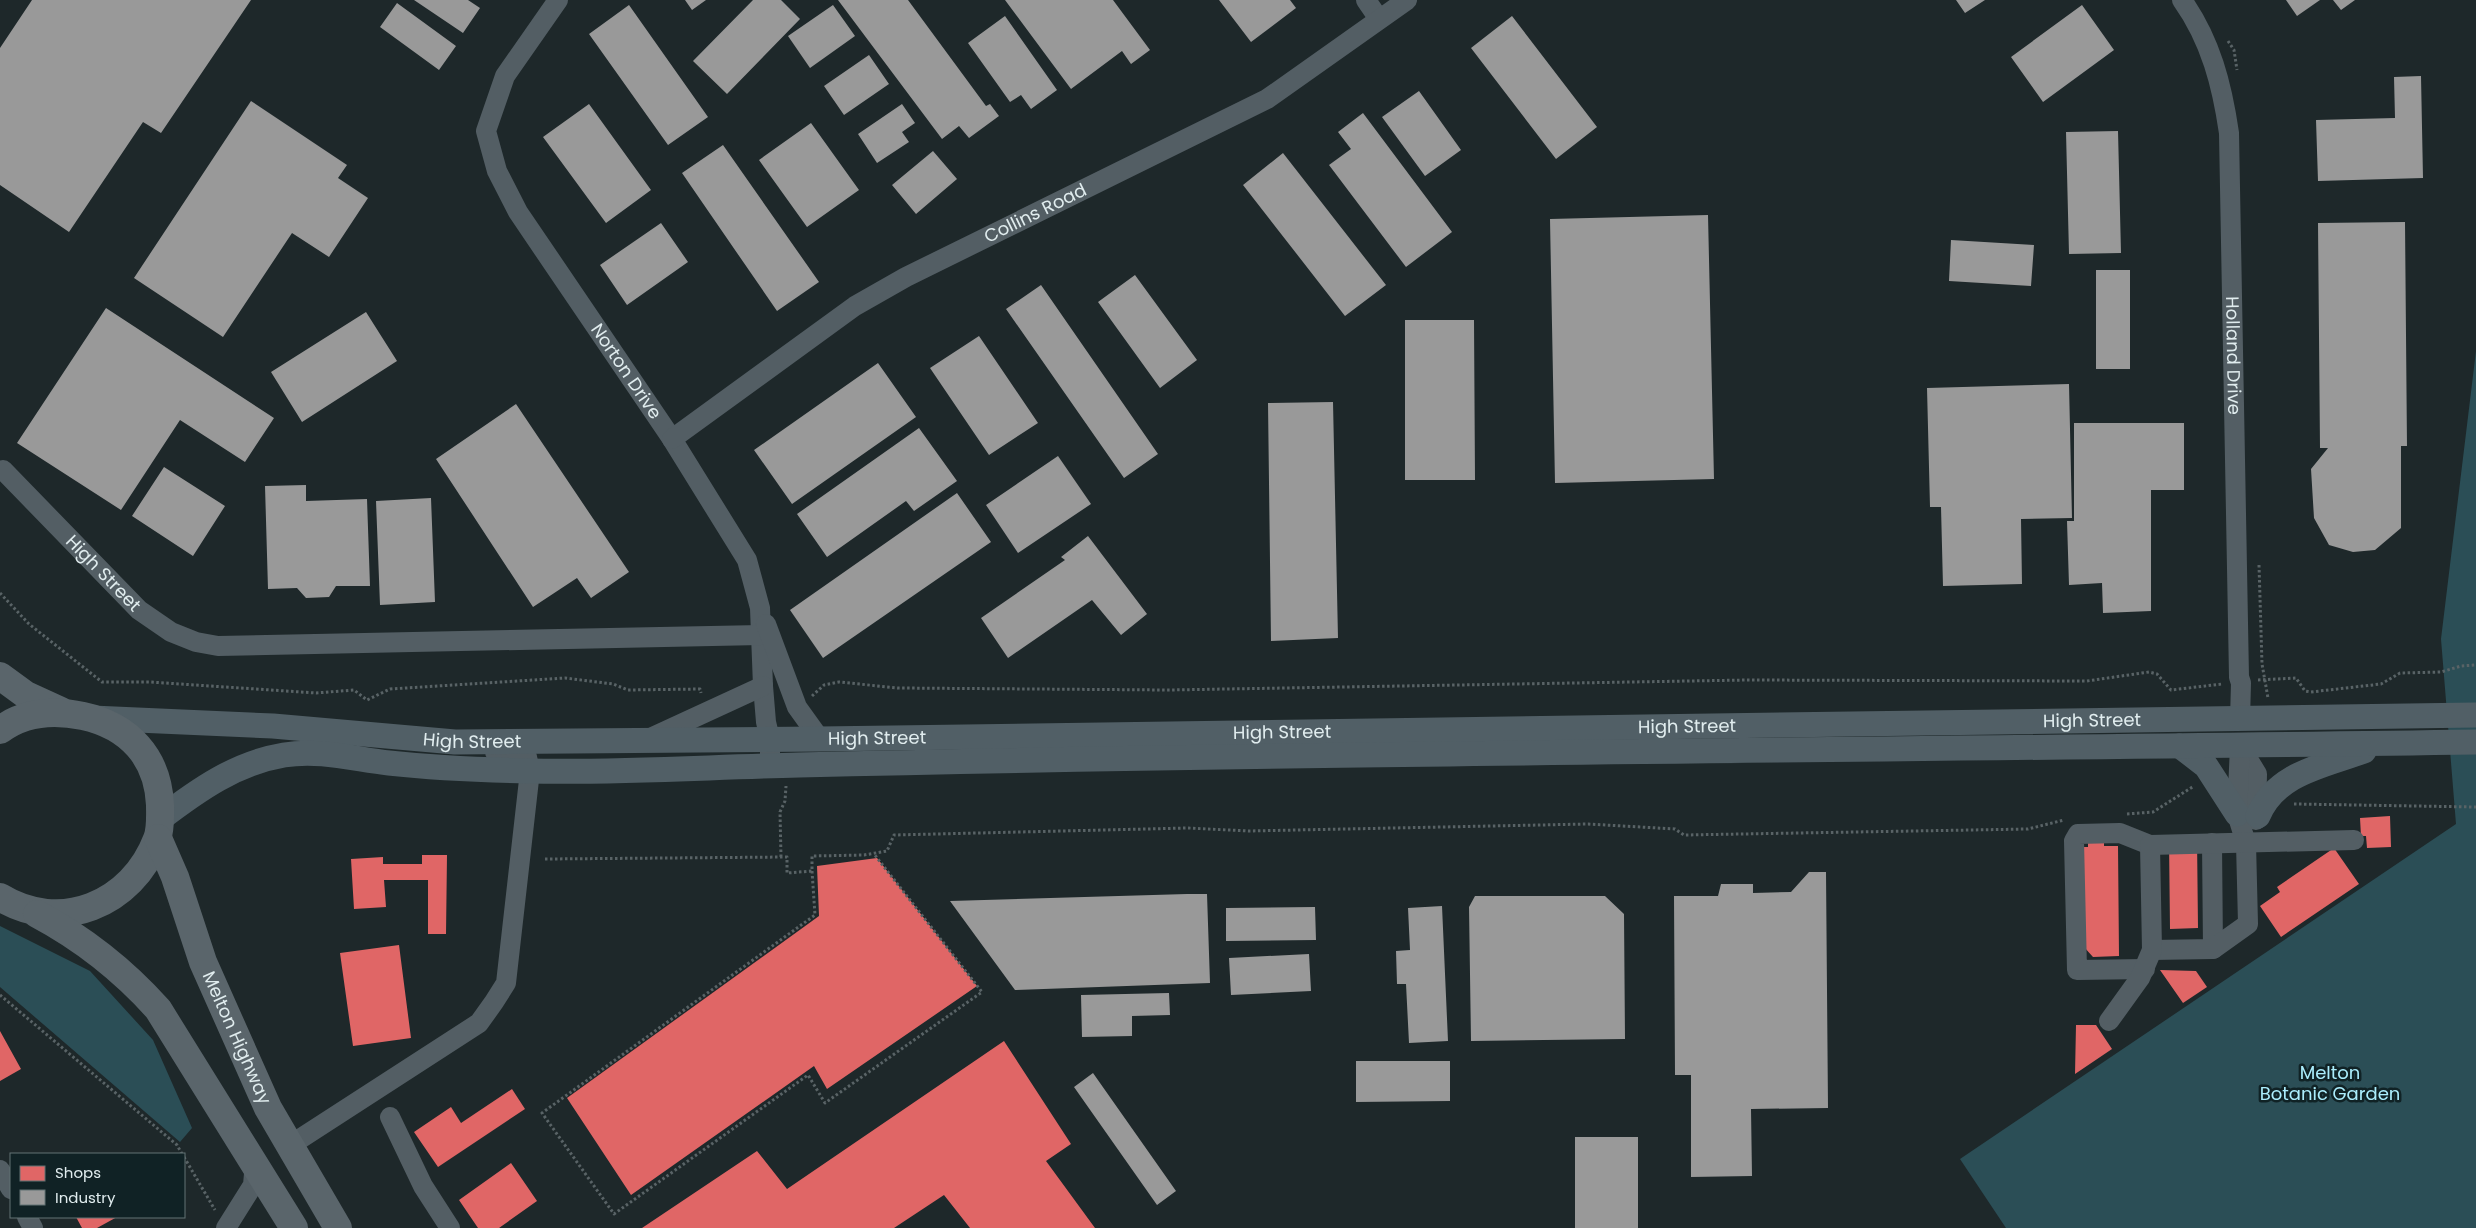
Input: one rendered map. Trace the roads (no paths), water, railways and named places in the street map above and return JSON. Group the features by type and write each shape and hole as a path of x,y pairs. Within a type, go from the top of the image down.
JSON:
{"highway":[{"name":"Melton Highway","path":"0,676 26,695 77,715 118,727 135,742 152,765 160,796 159,829 203,962 268,1108 338,1228"},
{"name":"Melton Highway","path":"0,730 8,724 35,714 77,715"},
{"path":"33,912 59,914 84,910 108,900 128,884 159,829"},
{"path":"0,897 70,931 132,979 158,1008 294,1228"}],"main road":[{"name":"High Street","path":"77,715 273,726 455,742 820,739 2240,720 2476,715"},
{"path":"2240,720 2240,746"},
{"name":"High Street","path":"159,829 198,790 220,777 283,755 306,754 361,757 385,763 530,771 777,765 2476,742"},
{"path":"2180,746 2193,754 2247,815 2284,782 2383,744"}],"street":[{"name":"Norton Drive","path":"558,0 505,76 486,131 497,171 518,212 672,439 747,560 760,608 766,722 777,765"},
{"path":"1366,0 1379,19"},
{"name":"Collins Road","path":"672,439 855,306 906,277 1267,99 1407,0"},
{"name":"Holland Drive","path":"2182,0 2209,46 2222,90 2228,133 2239,677 2241,683 2240,720"},
{"name":"High Street","path":"4,470 139,610 171,632 196,642 218,646 762,635"},
{"path":"760,608 798,707 820,739"},
{"path":"644,741 763,686"},
{"path":"289,1146 479,1023 506,983 530,771 527,757 520,753 467,750 455,742"},
{"path":"2152,950 2213,949 2248,924 2247,815 2257,774 2240,746"},
{"path":"2144,969 2077,970 2074,841 2078,834 2120,832 2150,845 2354,840"},
{"path":"2212,843 2213,949"},
{"path":"2109,1021 2140,978 2152,950 2150,845"},
{"path":"390,1117 423,1186 450,1228"},
{"path":"221,1220 253,1185 255,1163"},
{"path":"0,1170 10,1187"}],"park label":[{"name":"Melton Botanic Garden","path":"2330,1083"}]}
